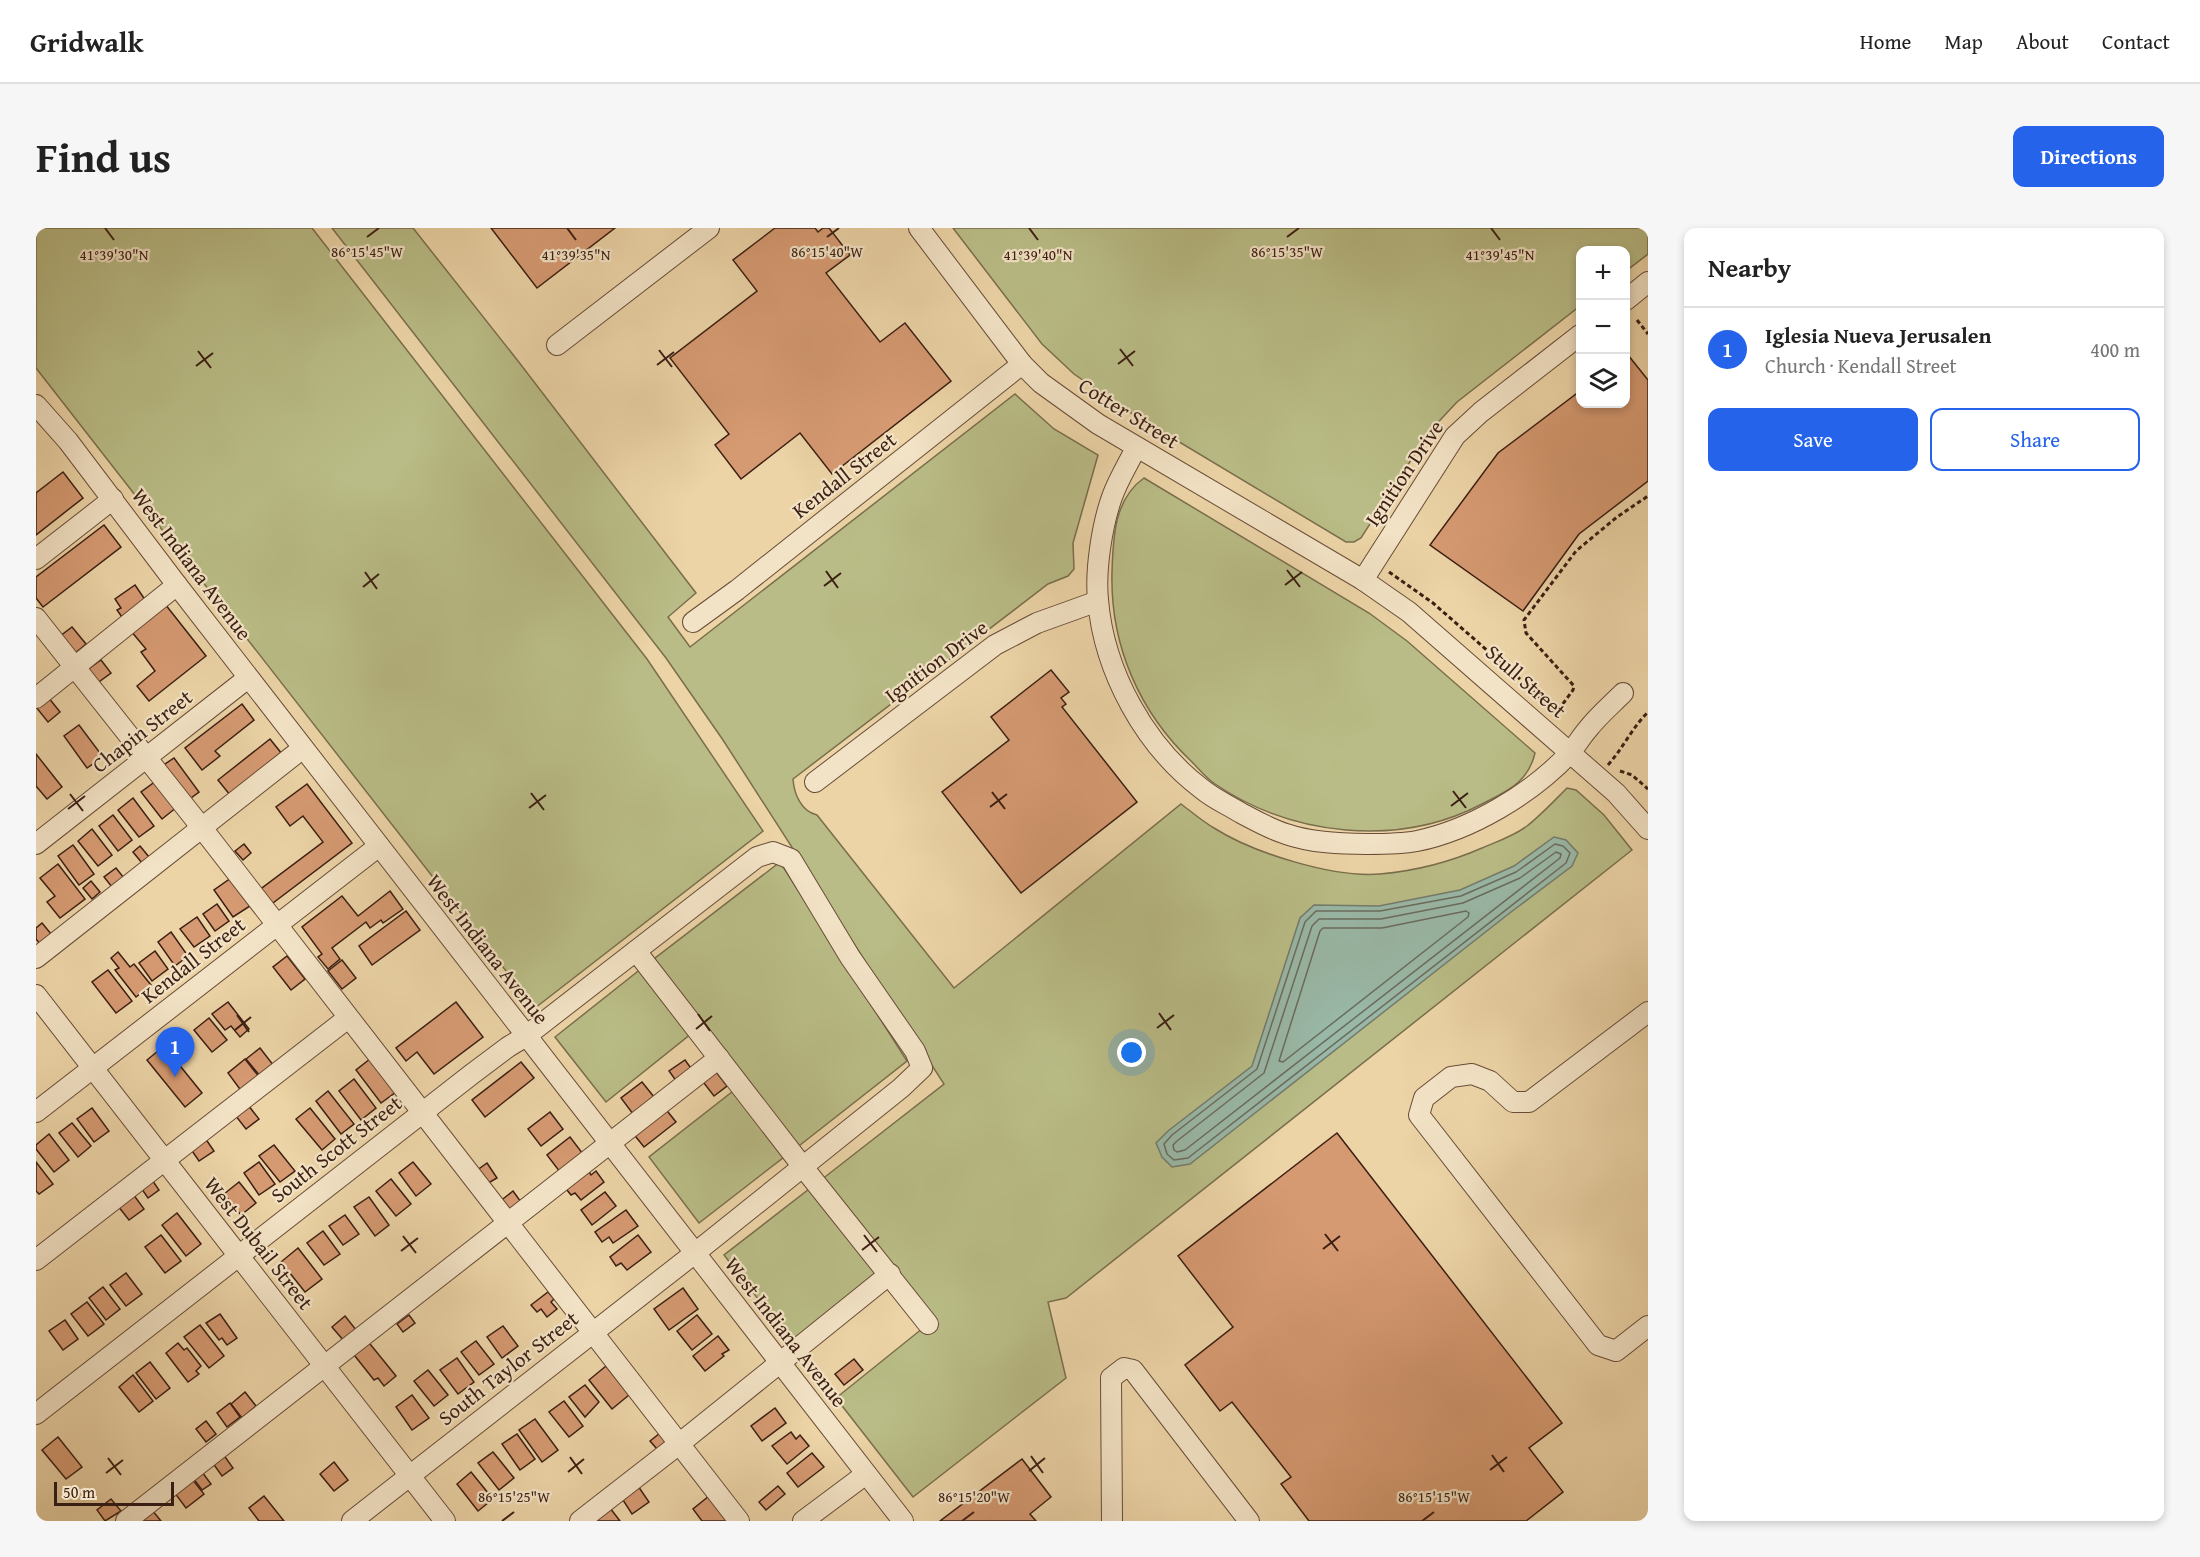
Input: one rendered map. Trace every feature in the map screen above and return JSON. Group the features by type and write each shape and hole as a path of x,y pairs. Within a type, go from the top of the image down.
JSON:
{"street":[{"path":"556,345 709,228"},
{"name":"Cotter Street","path":"920,228 1022,364 1041,383 1136,448 1363,580"},
{"path":"1630,297 1648,282"},
{"name":"Ignition Drive","path":"1363,580 1455,436 1481,412 1576,339"},
{"name":"Kendall Street","path":"693,622 747,582 1022,364"},
{"name":"West Indiana Avenue","path":"36,405 68,441 248,678 903,1521"},
{"path":"1136,448 1119,479 1109,507 1097,579 1104,636 1119,679 1144,727 1161,751 1210,795 1260,823 1287,834 1316,841 1384,844 1424,839 1482,818 1539,780 1571,752 1587,729 1623,693"},
{"path":"36,559 113,500"},
{"name":"Stull Street","path":"1363,580 1409,612 1442,639 1616,792 1648,829"},
{"path":"36,698 177,585"},
{"name":"Ignition Drive","path":"815,782 995,645 1037,623 1098,601"},
{"path":"36,618 202,828 739,1521"},
{"name":"Chapin Street","path":"36,844 248,678"},
{"path":"36,958 303,748"},
{"name":"Kendall Street","path":"36,1112 379,846"},
{"name":"South Taylor Street","path":"352,1521 695,1253 901,1088 922,1068 915,1051 850,957 791,859 773,852 757,857 636,951"},
{"path":"636,951 928,1324"},
{"name":"South Scott Street","path":"36,1414 422,1113 636,951"},
{"name":"West Dubail Street","path":"36,995 445,1521"},
{"path":"1648,1012 1529,1102 1513,1102 1490,1081 1472,1074 1451,1077 1424,1098 1419,1114 1598,1345 1616,1351 1648,1326"},
{"path":"36,1260 348,1018"},
{"path":"126,1521 719,1058"},
{"path":"580,1521 890,1274"},
{"path":"1112,1521 1111,1378 1124,1368 1133,1370 1249,1521"},
{"path":"803,1521 866,1474"}],"path":[{"path":"1637,320 1648,334"},
{"path":"1554,716 1574,686 1526,633 1524,620 1576,550 1617,517 1648,496"},
{"path":"1393,574 1433,603 1537,694 1562,723"},
{"path":"1604,768 1621,749 1635,725 1648,712"},
{"path":"1602,758 1619,771 1632,775 1648,789"}],"green space":[{"path":"36,228 312,228 647,659 763,831 535,1008 36,368"},
{"path":"332,228 413,228 696,593 668,617 690,647 1015,394 1054,429 1098,455 1073,543 1074,569 1068,576 1048,584 793,779 797,796 803,806 817,815 954,988 1181,804 1230,837 1272,855 1340,872 1380,874 1445,862 1516,833 1542,813 1567,788 1576,790 1604,815 1632,850 1066,1298 1048,1302 1066,1378 913,1497 836,1398 933,1320 821,1180 944,1084 723,740 666,658"},
{"path":"953,228 1648,228 1648,254 1630,268 1630,246 1576,246 1576,309 1457,402 1429,432 1361,538 1354,542 1346,542 1131,413 1074,374 1042,344"},
{"path":"1144,478 1369,613 1407,641 1535,753 1522,779 1500,795 1450,818 1416,827 1381,831 1346,830 1311,825 1245,802 1212,782 1173,742 1143,699 1131,676 1116,625 1112,572 1117,520 1126,497"},
{"path":"780,862 907,1061 795,1149 650,962"},
{"path":"642,968 692,1033 606,1102 555,1037"},
{"path":"737,1088 788,1154 699,1223 649,1157"},
{"path":"813,1186 881,1273 794,1345 724,1255"}],"water":[{"path":"1554,837 1566,840 1578,853 1572,866 1190,1164 1172,1167 1162,1157 1156,1143 1168,1131 1252,1066 1300,918 1314,905 1379,906 1460,890 1514,866"}],"building":[{"path":"491,228 615,228 537,288"},
{"path":"775,228 815,228 818,232 823,228 829,228 850,255 826,273 880,342 905,323 951,381 832,474 800,433 741,479 715,445 729,434 670,358 757,291 733,260"},
{"path":"1630,358 1648,380 1648,481 1579,534 1523,611 1430,545 1498,453 1576,394 1576,408 1630,408"},
{"path":"63,472 83,498 36,535 36,493"},
{"path":"104,525 121,547 43,607 36,598 36,577"},
{"path":"135,585 148,604 124,620 117,610 121,608 115,599"},
{"path":"165,604 206,656 149,701 137,686 155,671 141,652 146,649 131,631"},
{"path":"72,627 86,644 73,655 59,637"},
{"path":"101,660 111,673 96,684 87,670"},
{"path":"1051,670 1069,692 1061,698 1066,704 1062,707 1137,802 1021,893 942,792 1009,740 991,717"},
{"path":"48,697 60,712 48,722 36,707"},
{"path":"242,704 254,720 215,751 220,756 202,770 185,748"},
{"path":"79,725 103,757 87,768 64,736"},
{"path":"270,739 282,754 230,795 218,780"},
{"path":"36,754 62,787 47,799 36,786"},
{"path":"174,758 199,792 187,801 162,766"},
{"path":"156,781 177,807 162,819 141,792"},
{"path":"307,784 352,843 269,906 258,891 323,842 303,816 290,826 276,807"},
{"path":"133,798 154,826 139,837 118,810"},
{"path":"113,815 132,840 118,851 99,826"},
{"path":"92,829 112,855 98,866 78,841"},
{"path":"244,844 251,853 243,860 235,851"},
{"path":"73,845 94,874 79,885 58,856"},
{"path":"140,846 149,857 142,863 133,852"},
{"path":"58,864 85,899 60,918 47,902 55,896 40,878"},
{"path":"116,868 124,878 112,887 104,877"},
{"path":"231,878 250,906 233,917 214,890"},
{"path":"91,881 100,892 92,899 83,888"},
{"path":"390,891 403,909 383,923 381,920 370,928 366,922 332,948 340,959 328,969 318,957 322,954 302,927 342,896 358,916"},
{"path":"217,904 229,921 215,931 203,914"},
{"path":"406,911 420,930 372,965 359,946"},
{"path":"197,917 210,936 194,947 180,929"},
{"path":"42,923 52,935 40,944 36,939 36,928"},
{"path":"171,932 188,956 175,966 158,942"},
{"path":"155,951 168,969 152,981 139,963"},
{"path":"118,952 130,967 134,964 151,985 136,997 115,970 119,968 111,958"},
{"path":"287,956 305,979 291,990 273,967"},
{"path":"342,960 356,978 342,989 328,971"},
{"path":"108,970 132,1001 116,1013 92,982"},
{"path":"228,1002 249,1029 240,1037 231,1026 225,1030 212,1014"},
{"path":"456,1002 483,1037 434,1074 417,1052 406,1061 396,1048"},
{"path":"209,1018 227,1040 212,1052 194,1030"},
{"path":"164,1046 202,1093 185,1107 147,1060"},
{"path":"260,1048 274,1066 260,1076 246,1059"},
{"path":"245,1059 260,1078 242,1092 228,1073"},
{"path":"370,1059 396,1092 381,1103 356,1070"},
{"path":"685,1060 693,1071 677,1082 669,1071"},
{"path":"521,1062 534,1078 485,1117 472,1100"},
{"path":"713,1068 727,1086 714,1096 700,1078"},
{"path":"354,1079 376,1108 361,1120 339,1091"},
{"path":"642,1082 654,1097 633,1114 621,1098"},
{"path":"328,1091 354,1124 341,1134 316,1101"},
{"path":"248,1105 259,1119 246,1129 235,1115"},
{"path":"664,1107 676,1122 644,1147 632,1132"},
{"path":"92,1108 109,1131 94,1142 77,1119"},
{"path":"310,1108 335,1139 322,1150 296,1119"},
{"path":"550,1112 563,1129 541,1146 528,1129"},
{"path":"72,1123 91,1146 78,1157 59,1133"},
{"path":"1337,1133 1562,1423 1529,1448 1563,1492 1526,1521 1309,1521 1281,1484 1291,1477 1232,1402 1220,1411 1185,1365 1233,1327 1178,1256"},
{"path":"49,1134 69,1160 54,1172 36,1149 36,1145"},
{"path":"570,1137 583,1154 560,1172 547,1155"},
{"path":"205,1138 214,1151 199,1161 190,1148"},
{"path":"274,1145 295,1171 280,1182 259,1156"},
{"path":"36,1162 53,1184 39,1194 36,1191"},
{"path":"259,1162 275,1184 259,1195 244,1173"},
{"path":"413,1162 431,1184 416,1196 399,1173"},
{"path":"487,1163 497,1178 485,1185 476,1171"},
{"path":"586,1167 591,1175 596,1171 604,1182 581,1200 575,1193 571,1195 563,1185"},
{"path":"150,1177 159,1190 148,1198 139,1185"},
{"path":"391,1179 411,1204 396,1216 376,1191"},
{"path":"239,1182 256,1203 241,1215 224,1194"},
{"path":"513,1191 521,1202 507,1212 499,1202"},
{"path":"605,1192 616,1206 592,1225 581,1210"},
{"path":"133,1194 144,1209 129,1220 118,1206"},
{"path":"369,1197 389,1225 375,1236 354,1207"},
{"path":"626,1210 638,1226 613,1243 609,1237 602,1242 595,1232"},
{"path":"177,1213 201,1244 186,1256 162,1225"},
{"path":"345,1215 359,1234 343,1245 329,1226"},
{"path":"323,1231 340,1254 324,1265 307,1243"},
{"path":"161,1235 181,1261 165,1273 145,1247"},
{"path":"638,1235 651,1252 627,1270 621,1263 616,1266 610,1257"},
{"path":"298,1248 322,1279 305,1292 281,1262"},
{"path":"126,1273 142,1294 126,1306 110,1285"},
{"path":"103,1287 120,1309 106,1320 89,1298"},
{"path":"683,1288 698,1309 669,1330 654,1309"},
{"path":"548,1292 554,1299 551,1302 557,1309 547,1317 541,1309 537,1312 531,1305"},
{"path":"87,1302 104,1324 88,1336 71,1314"},
{"path":"220,1314 237,1338 227,1345 222,1338 219,1340 206,1323"},
{"path":"409,1315 415,1323 403,1332 397,1324"},
{"path":"697,1315 712,1334 692,1350 677,1331"},
{"path":"345,1316 357,1331 344,1341 332,1327"},
{"path":"65,1320 78,1339 63,1350 49,1331"},
{"path":"200,1325 224,1356 209,1368 184,1337"},
{"path":"503,1326 518,1346 502,1358 487,1337"},
{"path":"718,1336 729,1350 705,1371 693,1356"},
{"path":"366,1339 396,1376 384,1386 378,1378 374,1380 351,1351"},
{"path":"476,1341 494,1364 479,1375 461,1352"},
{"path":"178,1343 184,1350 187,1348 201,1366 196,1371 199,1374 188,1382 166,1353"},
{"path":"457,1358 474,1382 458,1394 440,1370"},
{"path":"854,1359 863,1370 844,1385 835,1374"},
{"path":"150,1362 170,1388 156,1399 136,1373"},
{"path":"606,1366 629,1395 612,1409 589,1380"},
{"path":"428,1370 448,1395 434,1406 414,1381"},
{"path":"133,1375 153,1401 139,1412 119,1387"},
{"path":"585,1385 599,1402 585,1417 569,1397"},
{"path":"245,1392 256,1406 242,1418 231,1404"},
{"path":"412,1395 429,1418 412,1430 396,1407"},
{"path":"564,1401 583,1426 569,1437 549,1412"},
{"path":"230,1403 240,1417 227,1427 217,1413"},
{"path":"775,1408 786,1423 762,1441 751,1426"},
{"path":"535,1419 558,1450 542,1462 519,1430"},
{"path":"206,1421 216,1434 206,1442 196,1429"},
{"path":"791,1432 796,1439 800,1435 809,1446 787,1464 772,1446"},
{"path":"660,1433 667,1441 657,1449 650,1441"},
{"path":"517,1434 535,1459 520,1470 502,1444"},
{"path":"58,1437 82,1467 66,1479 42,1450"},
{"path":"493,1452 514,1478 499,1490 478,1463"},
{"path":"812,1453 824,1467 798,1487 787,1473"},
{"path":"223,1454 233,1468 222,1476 212,1462"},
{"path":"1022,1459 1051,1497 1030,1514 1036,1521 940,1521"},
{"path":"334,1462 348,1480 334,1491 320,1474"},
{"path":"202,1472 211,1484 202,1490 193,1478"},
{"path":"471,1472 493,1499 478,1511 457,1484"},
{"path":"192,1479 204,1494 186,1508 174,1492"},
{"path":"638,1486 649,1502 632,1514 621,1497"},
{"path":"778,1486 785,1494 766,1510 759,1502"},
{"path":"264,1496 284,1521 259,1521 249,1508"},
{"path":"709,1496 729,1521 702,1521 693,1509"},
{"path":"111,1499 121,1511 105,1521 97,1510"},
{"path":"610,1508 620,1521 594,1521"},
{"path":"152,1510 161,1521 140,1521"}],"place":[{"name":"Iglesia Nueva Jerusalen","path":"175,1077"}]}
